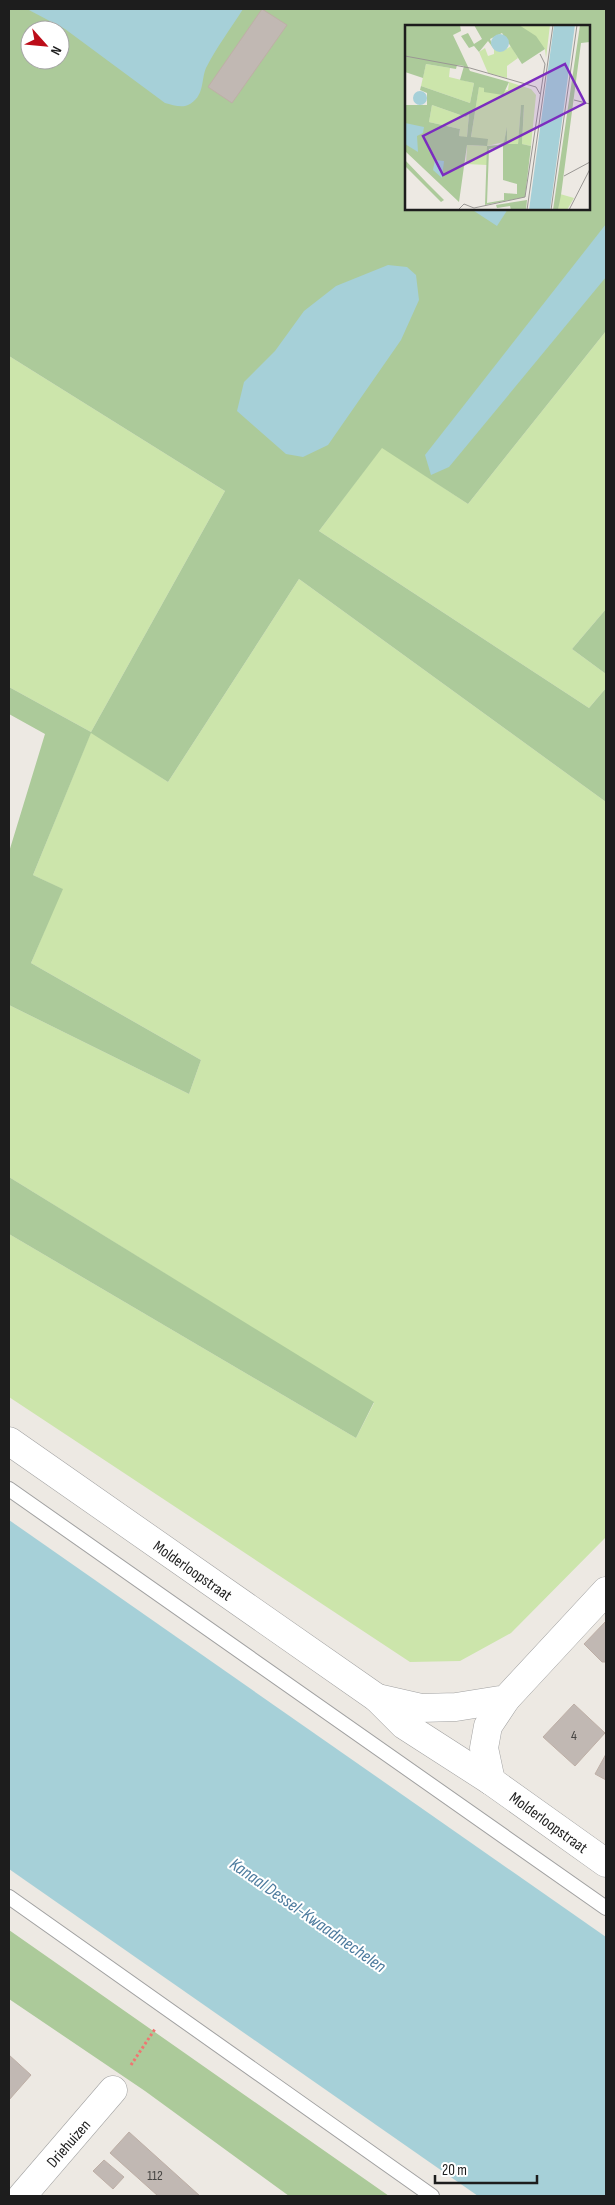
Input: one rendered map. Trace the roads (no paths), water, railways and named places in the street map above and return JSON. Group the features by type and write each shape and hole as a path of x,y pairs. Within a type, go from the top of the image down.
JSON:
{"street":[{"name":"Molderloopstraat","path":"9,1441 376,1698 404,1725 491,1781 606,1863"},
{"path":"491,1781 484,1748 488,1726 506,1699 606,1591"},
{"name":"Molderloopstraat","path":"376,1698 421,1708 456,1707 506,1699"},
{"name":"Driehuizen","path":"22,2196 114,2090"}],"lane":[{"path":"9,1490 606,1908"},
{"path":"9,1897 432,2196"}],"water":[{"path":"27,9 243,9 206,68 200,93 193,102 183,106 165,103 70,33 70,20 48,20"},
{"path":"473,210 507,210 497,226"},
{"path":"606,224 606,277 449,467 431,475 425,455"},
{"path":"388,265 407,267 416,275 419,300 401,340 328,445 303,457 286,454 237,411 244,382 275,351 304,311 336,286"},
{"name":"Kanaal Dessel-Kwaadmechelen","path":"9,1520 606,1937 606,2196 478,2196 9,1869"}]}
